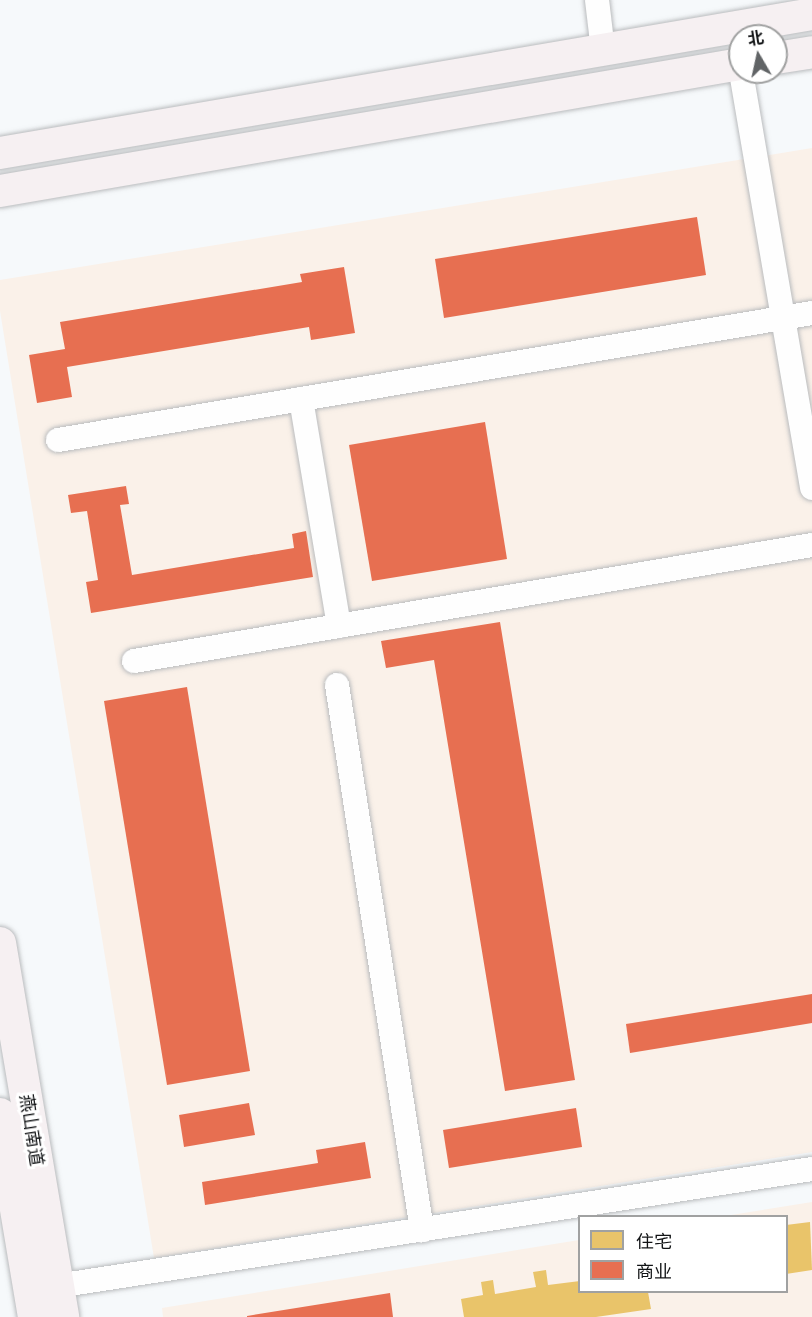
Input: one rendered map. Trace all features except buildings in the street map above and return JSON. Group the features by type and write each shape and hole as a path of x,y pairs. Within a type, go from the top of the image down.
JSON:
{"main road":[{"path":"0,153 812,14"},
{"path":"788,56 812,52"},
{"path":"0,191 728,66"},
{"name":"燕山南道","path":"0,943 63,1317"},
{"name":"燕山南道","path":"0,1114 34,1317"}],"lane":[{"path":"597,0 603,50"},
{"path":"743,84 812,488"},
{"path":"58,440 812,313"},
{"path":"301,399 339,626"},
{"path":"134,661 812,545"},
{"path":"337,685 422,1230"},
{"path":"57,1286 812,1169"}],"shaded area":[{"path":"812,148 812,1152 154,1258 0,311 0,280"},
{"path":"812,1202 812,1317 163,1317 162,1308 578,1240 578,1293 788,1293 788,1215 731,1215"}]}
